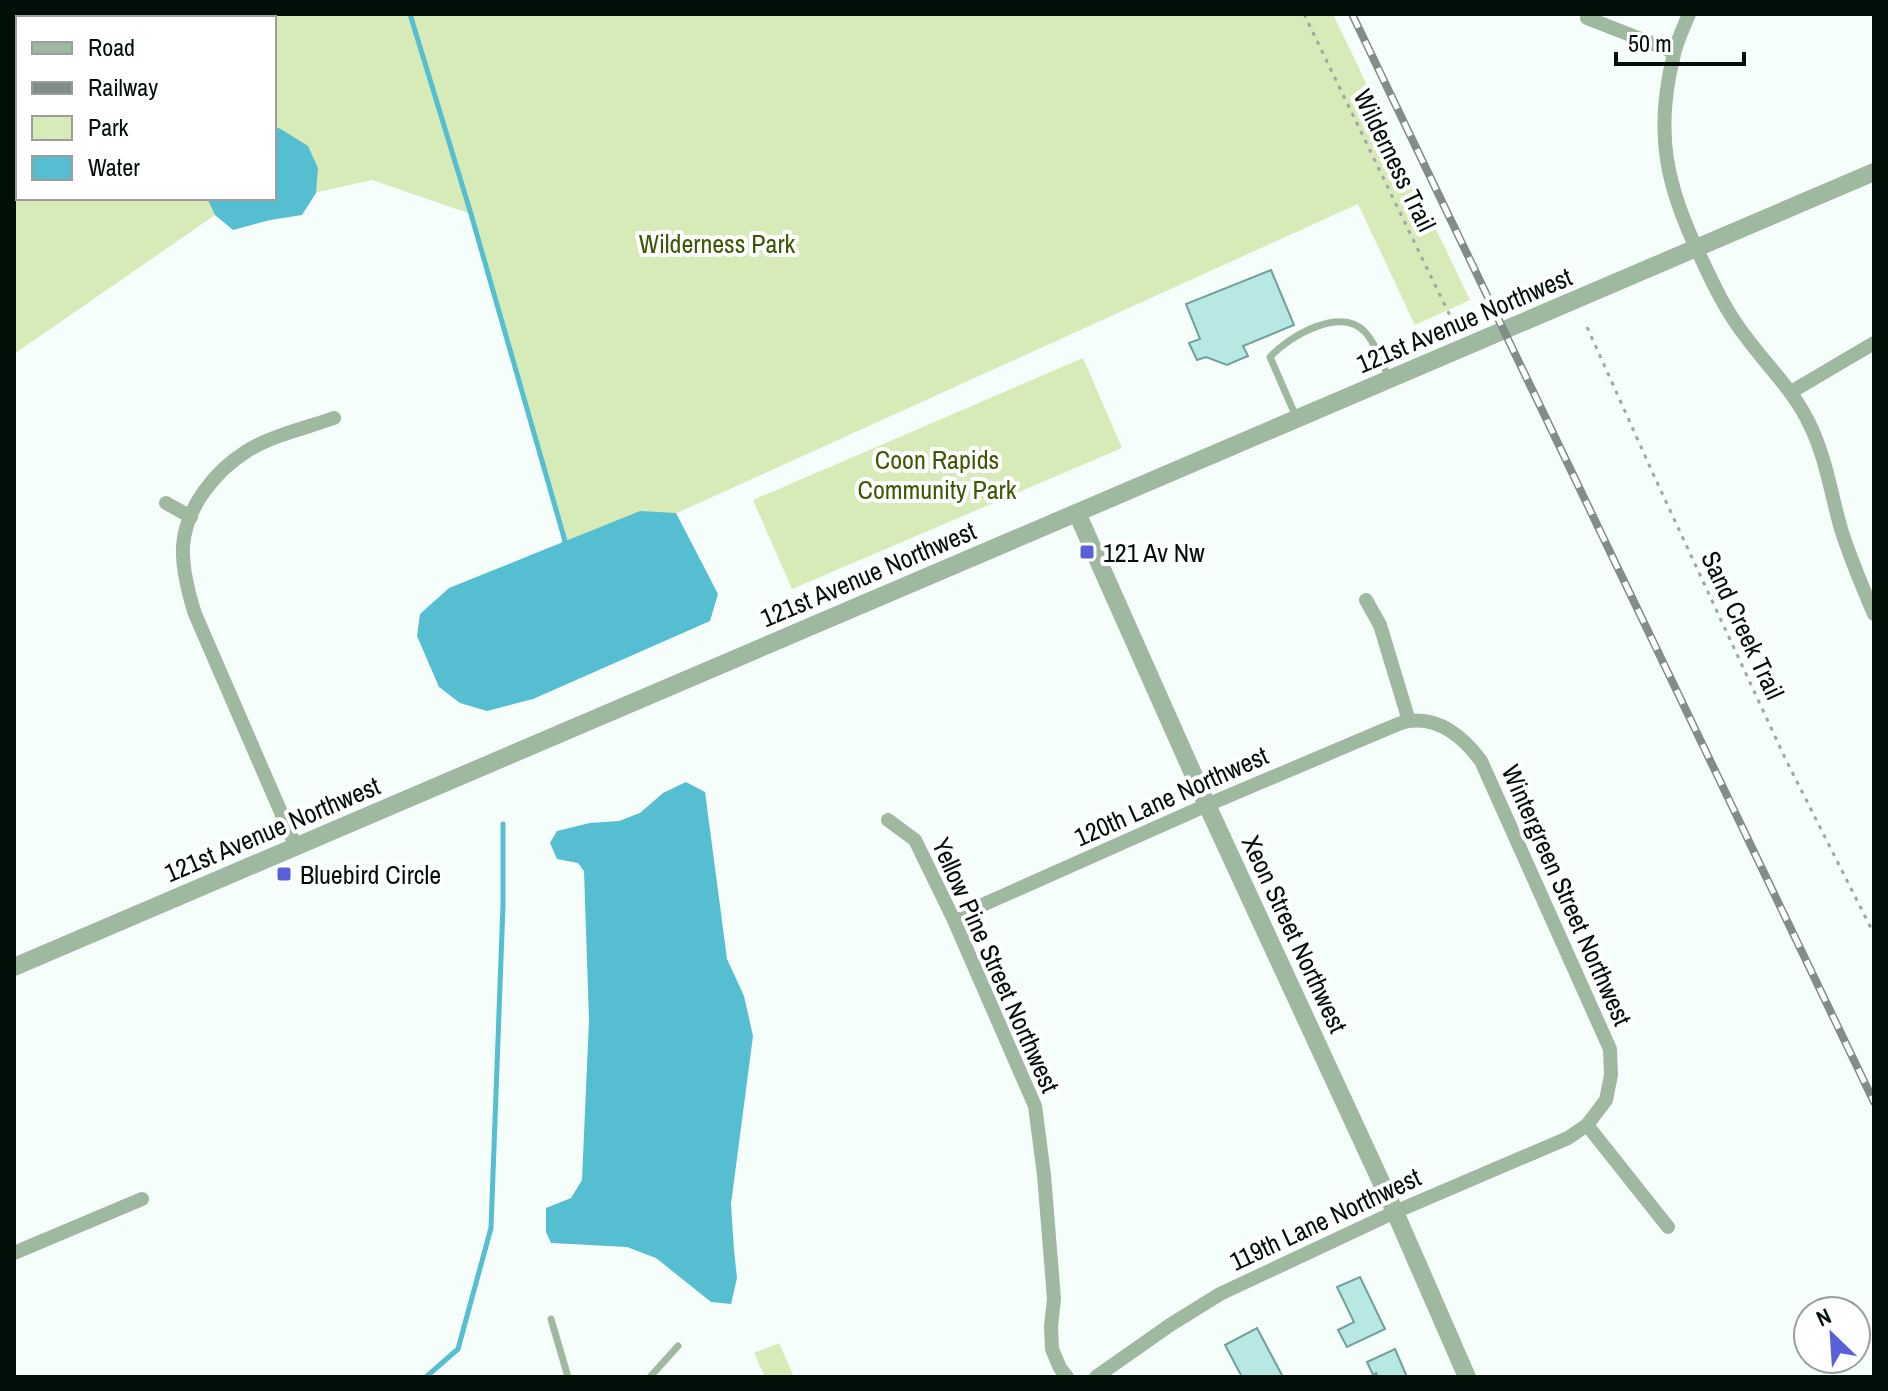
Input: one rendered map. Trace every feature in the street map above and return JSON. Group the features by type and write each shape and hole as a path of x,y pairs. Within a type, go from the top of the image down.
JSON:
{"street":[{"path":"1689,14 1674,52 1664,103 1669,177 1678,206 1712,282 1736,323 1791,392 1810,424 1824,460 1841,528 1874,614"},
{"path":"1587,18 1674,52"},
{"name":"121st Avenue Northwest","path":"14,967 1874,172"},
{"path":"1791,392 1874,343"},
{"path":"296,847 209,649 188,593 183,546 191,517 204,491 224,469 248,450 334,418"},
{"path":"166,503 191,517"},
{"name":"Xeon Street Northwest","path":"1077,513 1467,1377"},
{"path":"1366,600 1380,625 1409,721"},
{"name":"120th Lane Northwest","path":"953,918 1207,805 1409,721"},
{"name":"Wintergreen Street Northwest","path":"1409,721 1427,722 1451,730 1467,742 1481,761 1610,1049 1611,1075 1606,1100 1587,1125"},
{"name":"Yellow Pine Street Northwest","path":"888,820 915,840 953,918 1035,1106 1054,1299 1052,1349 1067,1377"},
{"path":"1587,1125 1668,1227"},
{"name":"119th Lane Northwest","path":"1096,1377 1220,1294 1395,1212 1568,1138 1587,1125"},
{"path":"14,1253 142,1199"}],"lane":[{"path":"1297,420 1270,357 1280,346 1331,321 1355,324 1364,330 1390,380"},
{"path":"551,1319 568,1377"},
{"path":"650,1377 678,1346"}],"path":[{"name":"Wilderness Trail","path":"1304,14 1453,322"},
{"path":"1389,350 1497,302"},
{"name":"Sand Creek Trail","path":"1587,327 1786,760 1874,934"}],"green space":[{"name":"Wilderness Park","path":"14,14 1333,14 1470,300 1415,325 1358,204 677,513 565,541 471,214 372,180 215,215 14,354"},
{"name":"Coon Rapids Community Park","path":"1083,358 1122,448 792,589 753,500"},
{"path":"779,1343 794,1377 765,1377 754,1353"}],"water":[{"path":"276,129 308,146 318,168 316,193 302,215 233,230 215,215 208,200 276,200"},
{"path":"640,511 676,513 718,594 710,621 533,699 487,711 460,703 439,687 417,636 420,614 449,588"},
{"path":"686,782 705,792 727,959 744,996 753,1036 731,1204 737,1278 731,1304 711,1302 656,1258 627,1247 551,1243 546,1232 546,1208 571,1198 582,1180 589,1020 584,871 578,863 557,859 550,843 557,831 590,823 619,821 640,813 663,793"}],"building":[{"path":"1271,270 1294,325 1243,346 1248,356 1227,365 1206,357 1197,360 1189,343 1200,339 1186,304"},
{"path":"1360,1277 1385,1329 1347,1347 1338,1330 1354,1322 1337,1287"},
{"path":"1257,1328 1283,1377 1242,1377 1225,1345"},
{"path":"1395,1349 1407,1377 1373,1375 1367,1362"}],"waterway":[{"path":"410,14 471,214 565,541 563,546"},
{"path":"426,1377 458,1349 491,1228 503,905 503,824"}],"railway":[{"path":"1352,14 1874,1102"}],"place":[{"name":"121 Av Nw","path":"1087,552"},
{"name":"Bluebird Circle","path":"284,874"}]}
